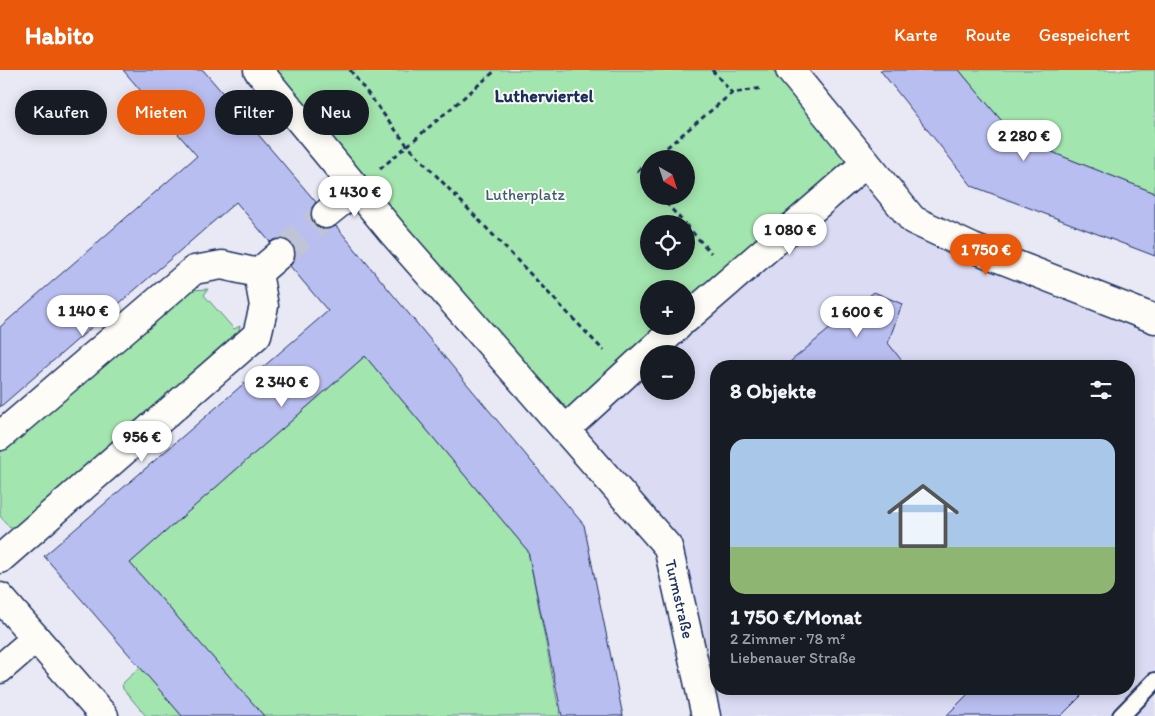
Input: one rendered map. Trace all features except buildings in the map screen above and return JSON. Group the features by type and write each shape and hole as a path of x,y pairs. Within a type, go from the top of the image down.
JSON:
{"street":[{"path":"258,70 393,234 566,429 668,335"},
{"path":"795,76 914,220 972,248 1155,319"},
{"path":"695,311 866,163"},
{"path":"326,214 357,189"},
{"path":"258,272 280,254"},
{"path":"0,436 194,270 222,265 258,272"},
{"path":"0,559 257,334 264,306 258,272"},
{"name":"Turmstraße","path":"566,429 668,547 706,716"},
{"path":"0,596 104,716"},
{"path":"0,669 36,638"}],"lane":[{"path":"1121,716 1155,681"}],"path":[{"path":"350,70 408,145 625,373"},
{"path":"357,189 495,70"},
{"path":"712,70 732,93"},
{"path":"665,150 732,93 795,76"},
{"path":"668,205 677,215"},
{"path":"695,235 732,278"}],"shaded area":[{"path":"866,163 914,220 973,248 1155,319 1155,716 706,716 668,547 566,429 640,361 640,400 695,400 695,345 657,345 668,335 695,335 695,311"}],"green space":[{"name":"Lutherplatz","path":"258,70 790,70 866,163 695,311 695,280 640,280 640,335 668,335 657,345 640,345 640,361 566,429 314,135 369,135 369,90 303,90 303,122 293,111 293,90 275,90"},
{"path":"959,70 1155,70 1155,193 1059,155 1011,132"},
{"path":"208,289 204,295 234,329 240,326 236,342 25,522 10,528 0,516 0,453 191,290"},
{"path":"365,356 528,551 560,716 264,716 130,563"},
{"path":"140,667 182,716 146,716 123,689 122,684"}],"tunnel":[{"path":"280,254 326,214"}],"district":[{"name":"Lutherviertel","path":"544,96"}]}
